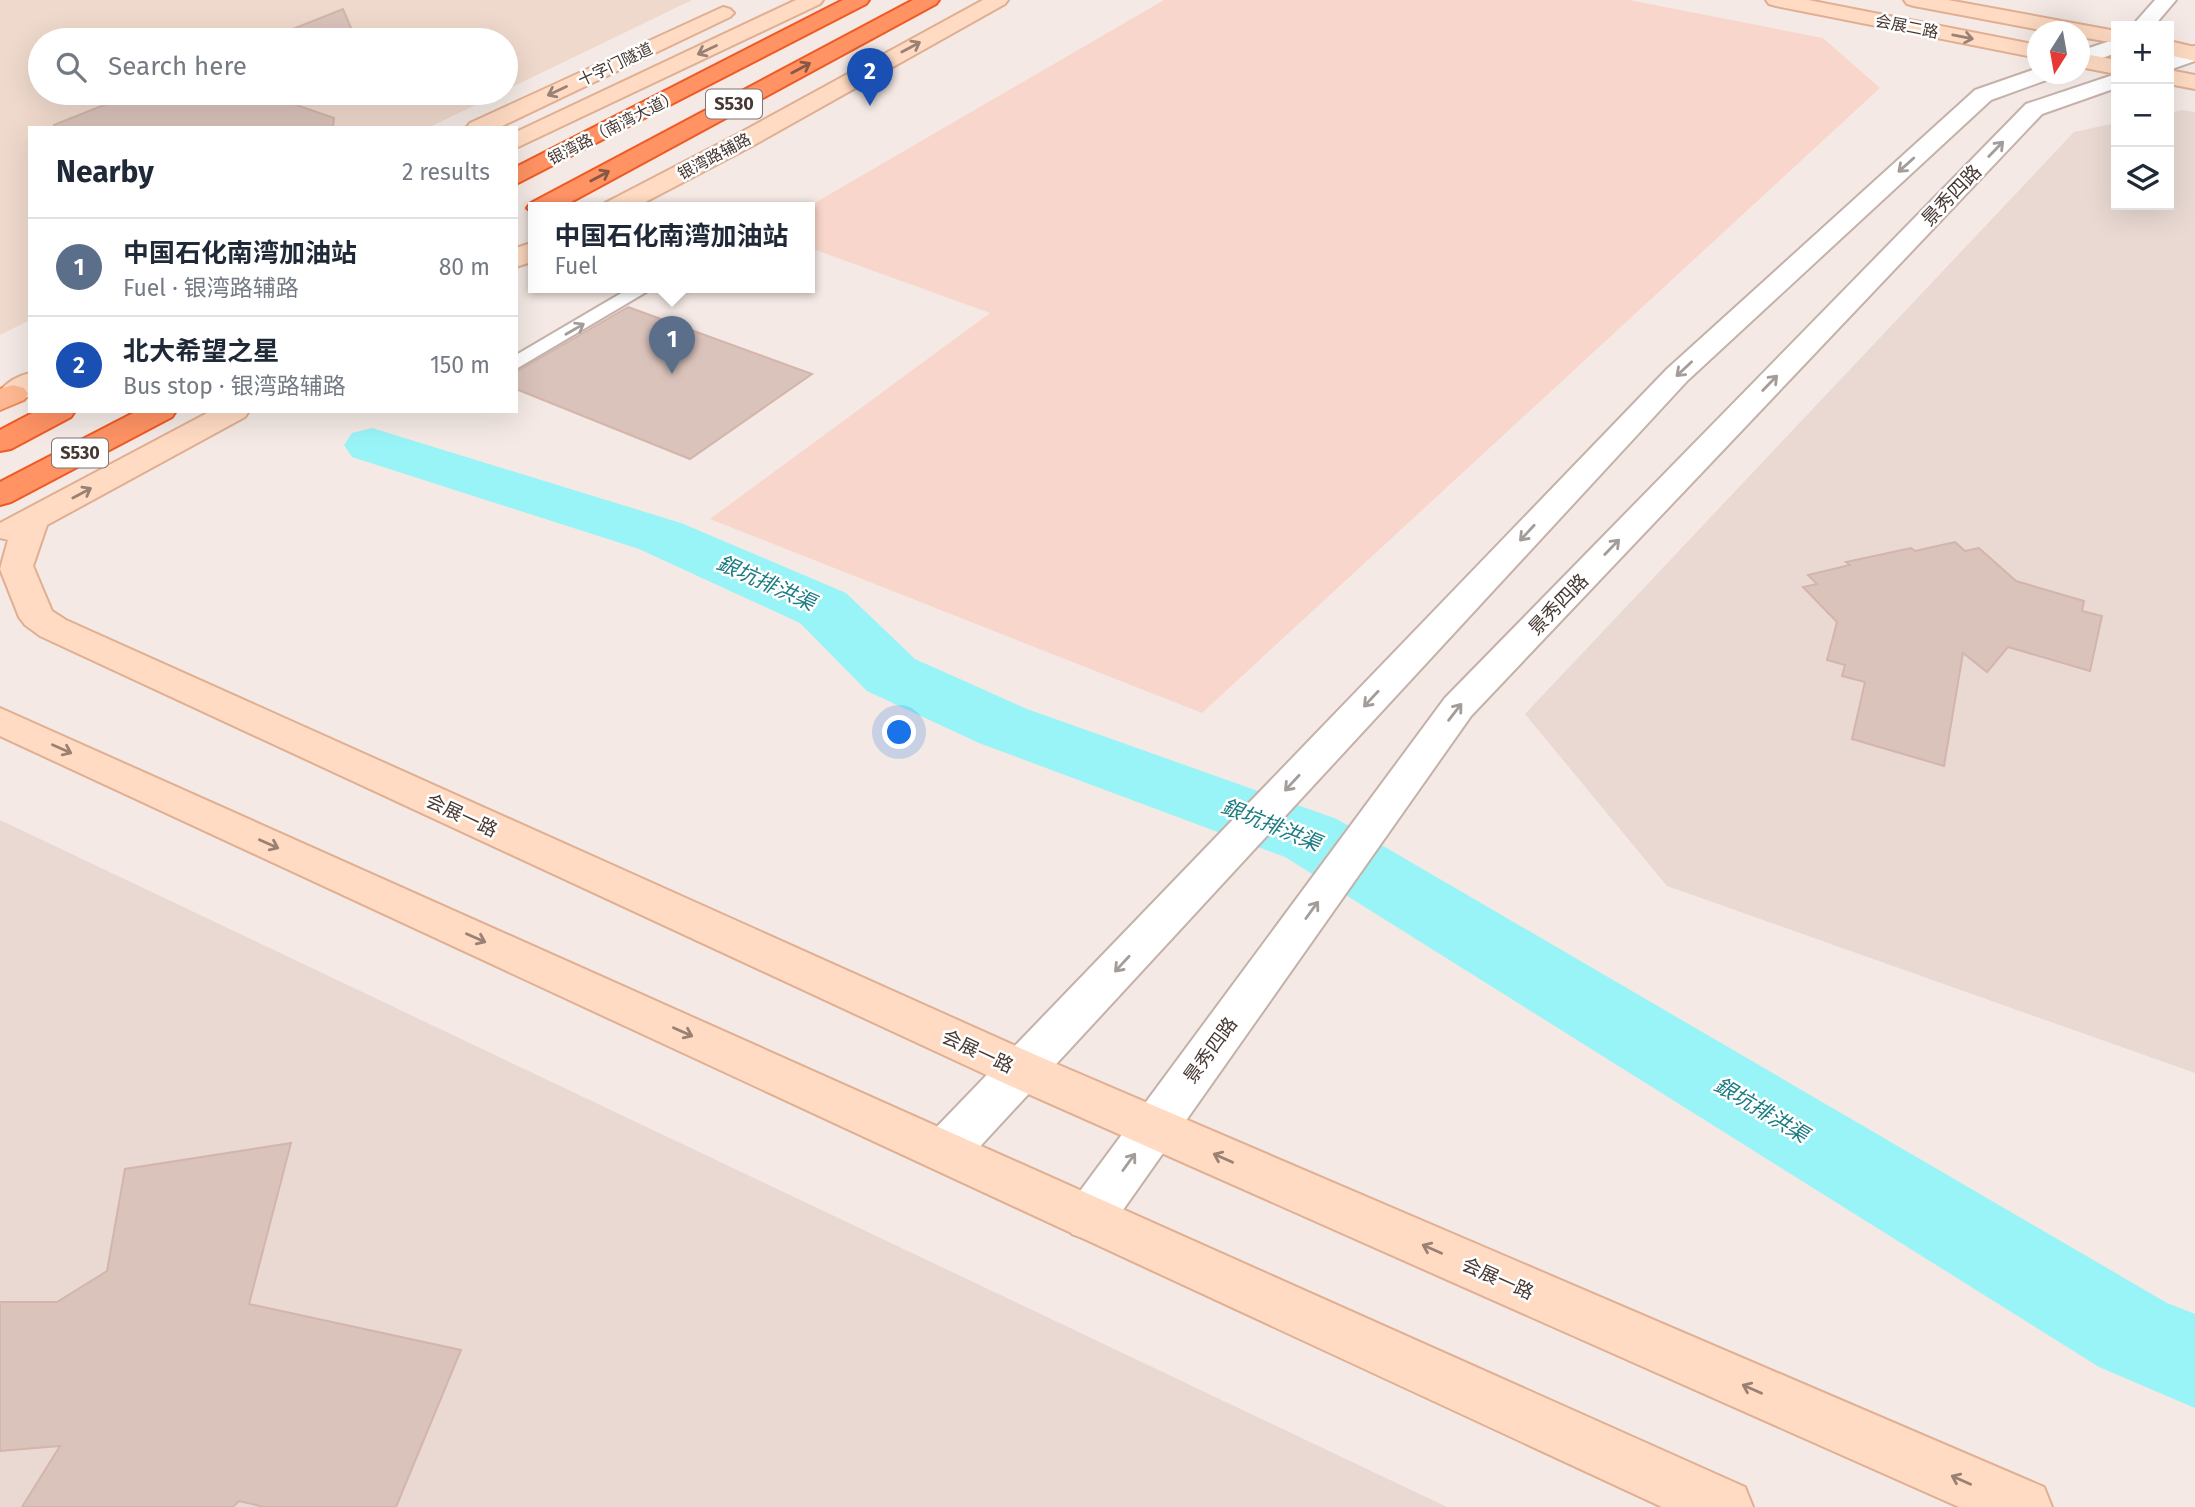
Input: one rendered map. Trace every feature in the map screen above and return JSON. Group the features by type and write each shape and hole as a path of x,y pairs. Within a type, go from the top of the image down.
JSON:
{"highway":[{"name":"银湾路（南湾大道）","path":"518,176 859,0"},
{"name":"银湾路（南湾大道）","path":"551,202 929,0"},
{"name":"S530","path":"0,442 56,413"},
{"name":"S530","path":"11,517 158,413"}],"street":[{"path":"518,140 813,0"},
{"name":"银湾路辅路","path":"626,202 745,140 998,0"},
{"name":"会展二路","path":"1776,0 2027,50"},
{"name":"会展二路","path":"1914,0 2111,36"},
{"path":"2147,21 2166,0"},
{"name":"十字门隧道","path":"482,126 739,6"},
{"path":"2090,56 2111,47"},
{"path":"2174,49 2195,53"},
{"path":"2174,60 2195,53"},
{"path":"2090,62 2111,66"},
{"path":"2174,78 2195,82"},
{"path":"945,1151 1677,375 1983,95 2027,79"},
{"name":"景秀四路","path":"1089,1218 1458,707 2035,109 2111,83"},
{"path":"11,517 230,413"},
{"name":"会展一路","path":"11,517 16,566 37,617 53,628 1022,1070 2024,1507"},
{"path":"0,721 1726,1507"}],"lane":[{"path":"518,362 635,293"}],"shaded area":[{"path":"0,0 692,0 518,84 518,28 28,28 28,105 475,105 432,126 28,126 28,321 0,335"},
{"path":"1164,0 1629,0 1823,38 1880,88 1202,713 710,519 990,313 815,250 815,203"},
{"path":"2174,112 2195,112 2195,1073 1667,886 1525,714 2074,132 2111,124 2111,210 2174,210"},
{"path":"0,820 1447,1507 0,1507"}],"building":[{"path":"343,9 351,28 295,28"},
{"path":"104,105 296,105 334,118 333,126 54,125"},
{"path":"628,307 812,374 690,459 518,390 518,371"},
{"path":"1955,542 1965,551 1979,548 2016,581 2084,601 2082,611 2102,616 2090,671 2008,647 1987,672 1963,653 1944,766 1852,739 1865,682 1842,676 1845,665 1827,660 1837,622 1803,587 1817,584 1808,575 1850,565 1846,562"},
{"path":"291,1143 249,1304 461,1350 396,1507 264,1507 239,1501 233,1507 22,1507 60,1446 0,1451 0,1302 57,1302 107,1271 125,1169"}],"waterway":[{"name":"銀坑排洪渠","path":"372,445 660,536 823,608 891,675 1003,726 1311,838 2133,1335 2195,1361"}],"place":[{"name":"北大希望之星","path":"870,106"},
{"name":"中国石化南湾加油站","path":"672,374"}]}
